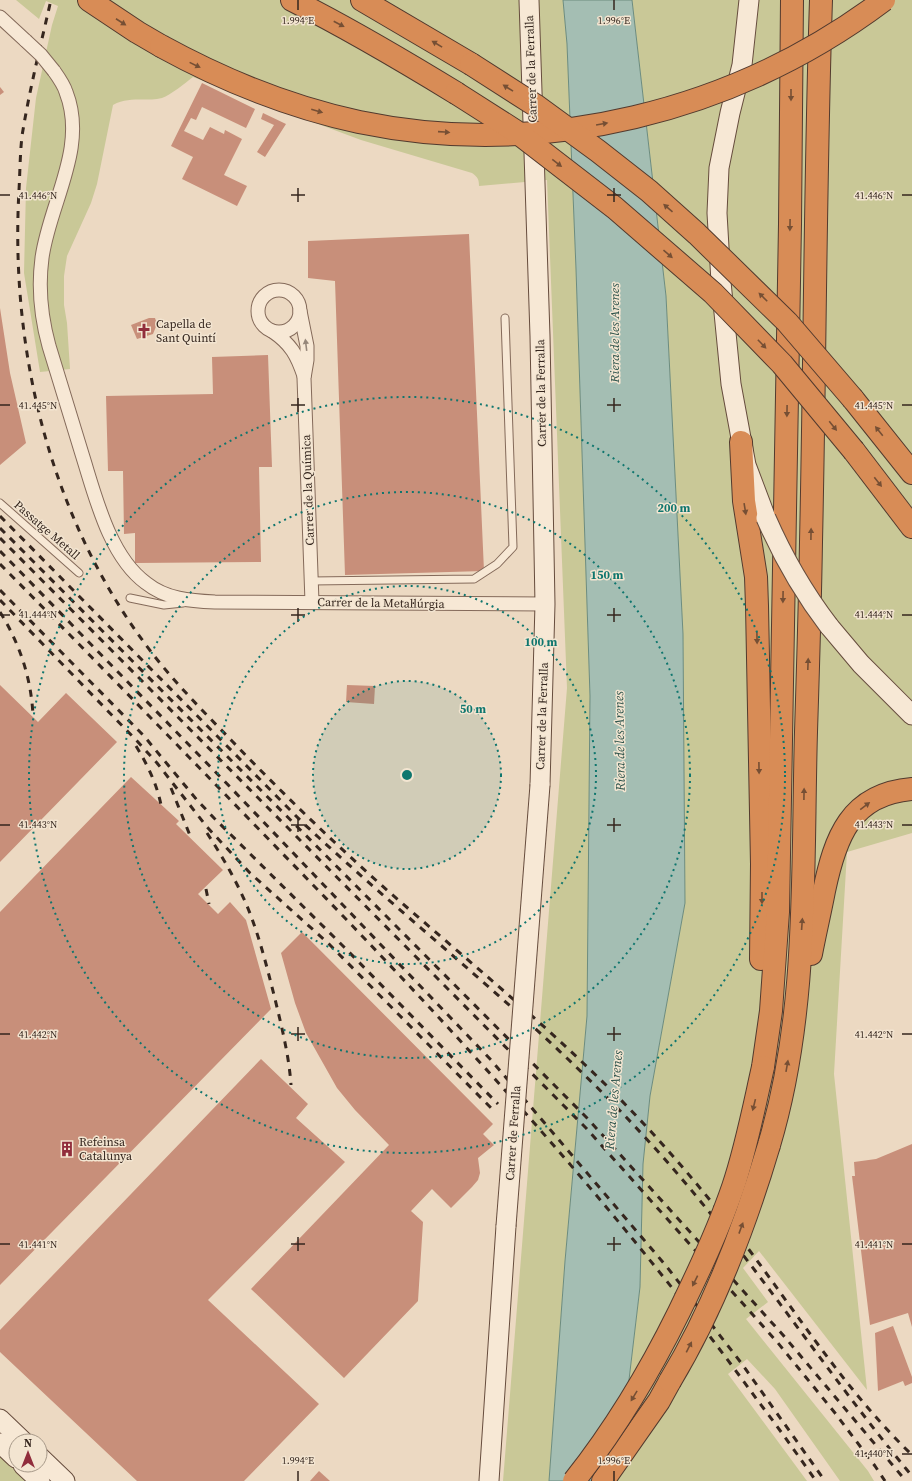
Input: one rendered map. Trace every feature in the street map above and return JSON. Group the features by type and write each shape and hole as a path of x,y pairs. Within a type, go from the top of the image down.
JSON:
{"highway":[{"path":"89,0 130,28 188,61 244,86 301,106 358,122 389,127 449,133 480,134 573,129 634,117 687,103 714,94 787,62 839,32 884,0"},
{"path":"292,0 360,35 456,92 514,130 615,208 707,289 782,364 854,451 912,527"},
{"path":"362,0 471,64 535,105 598,151 649,191 703,240 787,322 853,399 912,473"},
{"path":"574,1481 593,1457 622,1415 644,1379 662,1348 711,1246 733,1186 763,1067 766,1010 778,905 790,232 792,0"},
{"path":"798,1005 802,918 811,535 821,0"},
{"path":"741,442 744,501 756,577 766,1010"},
{"path":"603,1481 659,1400 681,1364 728,1263 774,1131 798,1005 830,862 840,835 851,817 866,805 879,797 895,791 912,789"}],"street":[{"name":"Carrer de la Ferralla","path":"528,0 540,336 545,604 540,785"},
{"path":"749,0 742,65 730,113 719,168 717,213 721,282 730,377 741,442 748,472 766,518 793,574 828,626 861,664 912,714"},
{"name":"Carrer de la Metal·lúrgia","path":"0,17 41,55 54,71 66,92 72,116 73,129 70,154 48,226 42,258 40,296 44,328 48,346 104,520 118,549 137,575 150,586 167,595 195,601 545,604"},
{"path":"284,290 296,298 299,304 299,318 296,324 285,331 272,331 265,328 260,322 257,308 259,301 270,291 284,290"},
{"name":"Carrer de la Química","path":"300,311 307,346 307,360 304,378 312,602"},
{"name":"Carrer de la Química","path":"272,331 282,338 295,353 304,378"},
{"name":"Carrer de Ferralla","path":"489,1481 506,1226 540,785"},
{"path":"0,1419 15,1433"},
{"path":"0,1443 8,1450"},
{"path":"48,1465 65,1481"},
{"path":"32,1473 40,1481"}],"lane":[{"path":"312,581 474,579 497,564 512,547 505,318"},
{"name":"Passatge Metall","path":"0,503 79,573"},
{"path":"130,598 164,605 195,601"}],"shaded area":[{"path":"16,0 563,0 567,44 576,269 590,696 587,1016 565,1261 549,1481 503,1481 567,688 547,180 479,186 478,179 472,173 361,140 193,77 174,92 162,98 119,102 113,105 97,184 91,203 67,256 64,276 64,305 67,323 70,369 40,372 24,273 26,188 36,98 52,25 58,6 46,1 39,19"},
{"path":"632,0 912,0 912,833 847,852 834,1074 867,1390 759,1251 743,1268 768,1302 746,1319 868,1471 874,1481 840,1481 775,1389 747,1359 728,1374 807,1481 617,1481 640,1287 643,1164 650,1096 685,903 683,634 666,296"},
{"path":"0,1410 24,1433 8,1433 8,1473 45,1473 74,1481 0,1481"}],"water":[{"name":"Riera de les Arenes","path":"563,0 632,0 666,296 683,634 685,903 650,1096 643,1164 640,1287 617,1481 549,1481 565,1261 587,1016 590,696 576,269 567,44"}],"building":[{"path":"202,83 255,109 246,128 202,107 196,120 191,118 184,131 203,140 210,127 224,134 225,130 242,139 224,175 247,186 237,206 182,179 193,157 171,146"},
{"path":"0,87 4,92 0,95"},
{"path":"263,113 286,124 265,157 257,152 274,125 261,119"},
{"path":"469,234 484,571 345,575 335,281 308,278 308,241"},
{"path":"0,308 10,373 26,443 0,465"},
{"name":"Capella de Sant Quintí","path":"149,318 155,318 157,324 153,334 137,339 131,325"},
{"path":"268,355 272,467 259,467 261,562 135,563 135,533 124,534 123,471 108,471 106,396 213,394 212,357"},
{"path":"0,685 38,722 66,693 117,742 0,862"},
{"path":"347,685 375,686 374,704 346,702"},
{"name":"Refeinsa Catalunya","path":"131,777 179,821 176,824 223,870 198,894 218,914 230,902 246,920 271,1009 0,1285 0,912"},
{"path":"302,932 493,1124 483,1134 494,1145 478,1158 480,1173 478,1180 472,1187 451,1208 432,1189 411,1211 423,1222 418,1301 344,1378 251,1289 389,1145 355,1110 337,1088 306,1033 295,1003 281,953"},
{"path":"261,1059 308,1104 296,1118 345,1162 208,1300 319,1404 244,1481 137,1481 0,1352 0,1330"},
{"path":"912,1144 912,1327 908,1313 870,1325 852,1176 855,1176 854,1162 876,1159"},
{"path":"893,1326 912,1377 912,1383 905,1386 903,1381 878,1391 875,1333"},
{"path":"319,1471 330,1481 310,1481"}],"railway":[{"path":"50,4 31,86 21,143 18,249 21,309 29,368 42,426 60,483 83,538 110,591 143,641 174,680 308,818 388,891 560,1041 588,1067 651,1131 734,1230 827,1356 867,1407 912,1455"},
{"path":"0,516 302,822 344,861 518,1013 560,1052 641,1133 678,1174 746,1259 844,1390 912,1476"},
{"path":"0,528 588,1119 783,1335 906,1481"},
{"path":"0,538 586,1128 778,1343 835,1413 885,1481"},
{"path":"0,551 233,790 491,1060 667,1267 742,1364 825,1481"},
{"path":"0,564 343,917 529,1117 647,1256 773,1421 816,1481"},
{"path":"0,590 144,736 197,800 214,818 344,947 498,1104"},
{"path":"0,600 138,742 157,763 207,827 250,873 329,944 495,1112"},
{"path":"0,612 19,649 30,688 33,715"},
{"path":"136,746 151,774 161,805"},
{"path":"171,788 191,838"},
{"path":"207,833 237,884 255,926 280,1021 287,1053 291,1085"},
{"path":"206,889 209,904"}],"place":[{"name":"Capella de Sant Quintí","path":"144,331"},
{"name":"Refeinsa Catalunya","path":"67,1149"}]}
